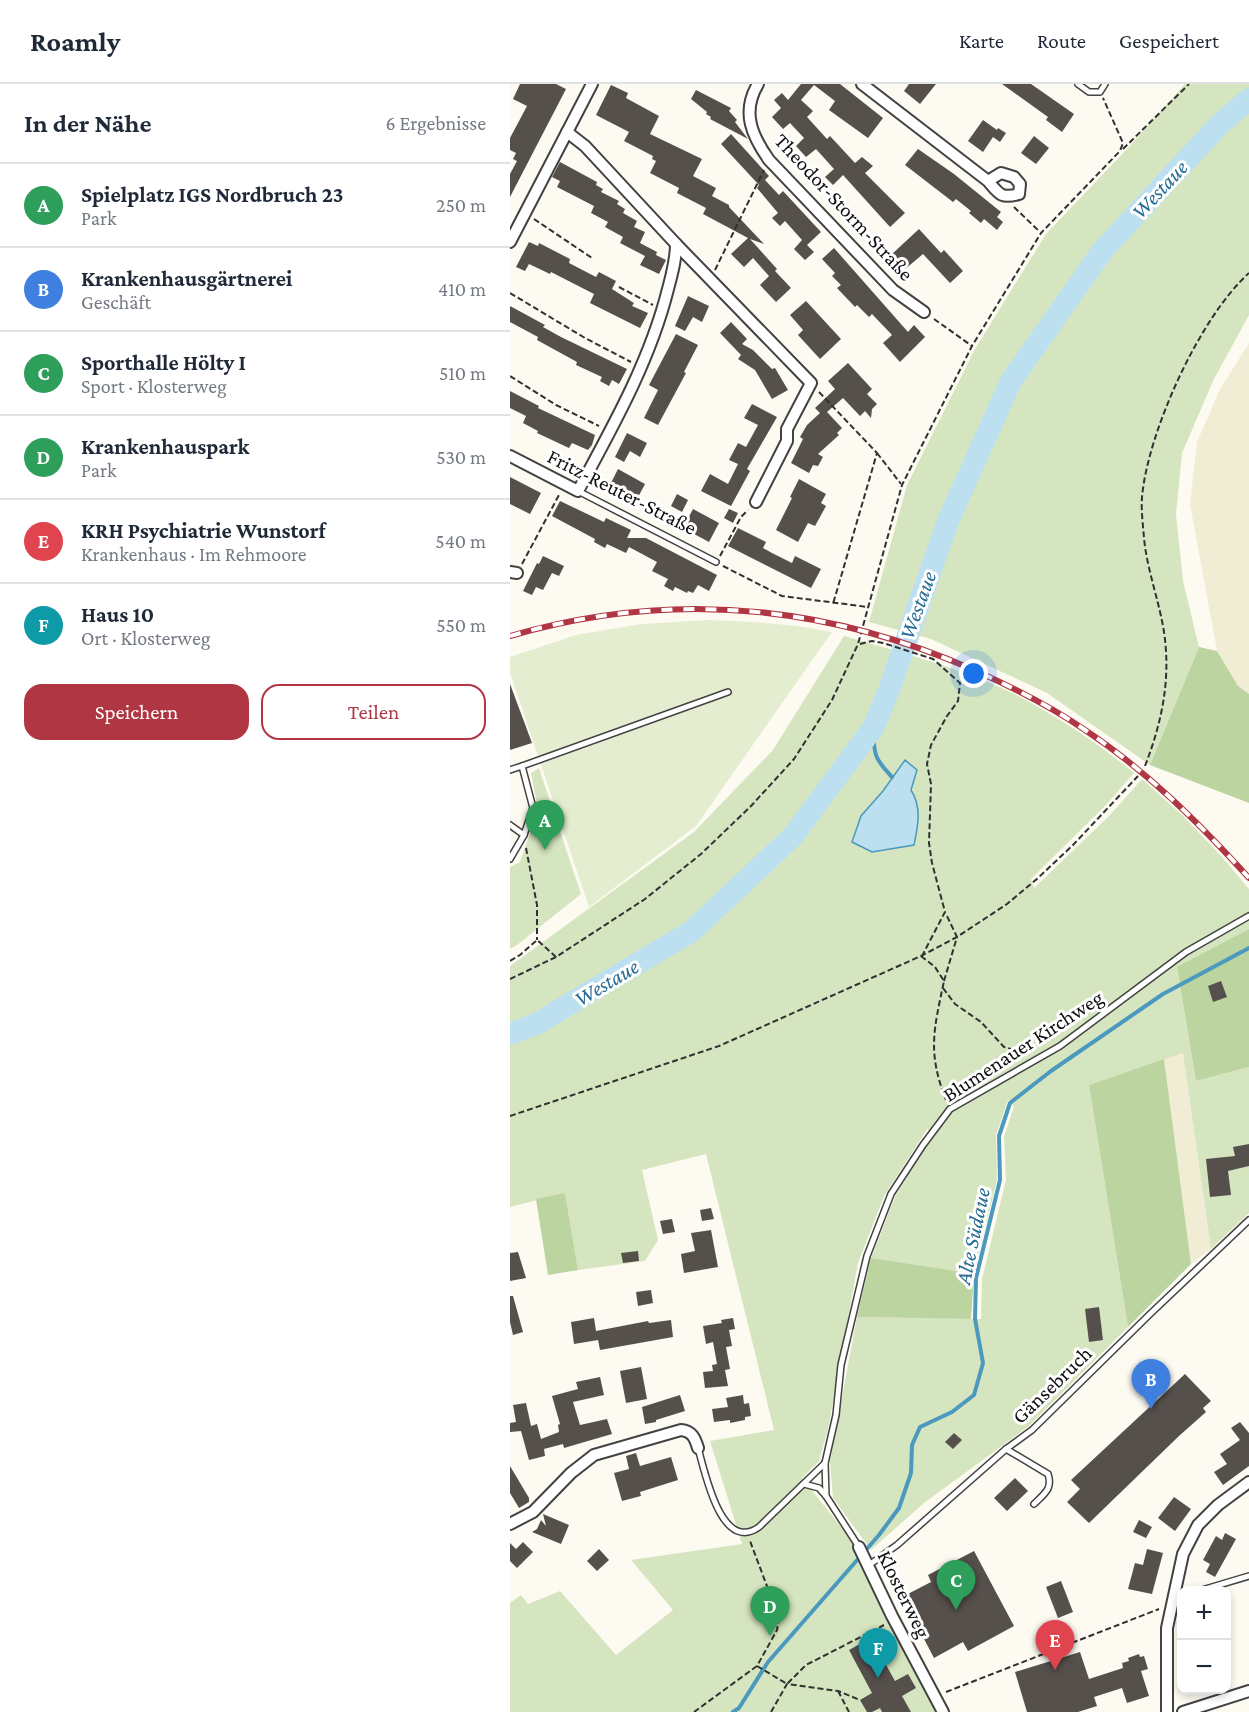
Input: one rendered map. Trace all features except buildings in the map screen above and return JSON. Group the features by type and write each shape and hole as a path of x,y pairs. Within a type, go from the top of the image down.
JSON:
{"street":[{"path":"510,242 592,84"},
{"name":"Theodor-Storm-Straße","path":"758,84 754,91 748,118 758,145 769,160 893,290 924,312"},
{"path":"862,84 988,181 998,194 1008,197 1019,194 1020,184 1014,177 1001,172 988,181"},
{"path":"567,132 585,146 811,383 787,429 787,441 756,502"},
{"path":"578,491 642,368 663,310 676,258 676,244"},
{"name":"Fritz-Reuter-Straße","path":"510,456 578,491"},
{"path":"510,1524 533,1512 570,1473 594,1455 681,1430 690,1432 698,1448"},
{"path":"1167,1712 1167,1628 1176,1601 1182,1554 1198,1525 1218,1505 1249,1482"},
{"name":"Klosterweg","path":"859,1547 894,1620 944,1712"},
{"path":"1183,1712 1249,1691"}],"lane":[{"path":"1078,84 1089,92 1100,92 1105,84"},
{"name":"Fritz-Reuter-Straße","path":"578,491 716,562"},
{"path":"510,771 728,692"},
{"path":"510,859 524,836 533,808 522,766"},
{"path":"510,825 524,836"},
{"name":"Blumenauer Kirchweg","path":"825,1463 836,1415 842,1365 867,1256 891,1194 922,1145 950,1110 1060,1046 1186,952 1249,916"},
{"name":"Gänsebruch","path":"869,1565 897,1545 1006,1449 1032,1430 1249,1220"},
{"path":"698,1448 707,1481 720,1513 733,1530 747,1533 759,1527 825,1463"},
{"path":"1006,1449 1048,1474 1051,1482 1050,1488 1034,1504"},
{"path":"825,1463 826,1496"},
{"name":"Klosterweg","path":"804,1484 819,1488 826,1496 859,1547"},
{"path":"1215,1586 1249,1576"}],"path":[{"path":"510,979 556,957 645,899 701,854 751,806 794,759 832,700 858,644 902,485 972,346 1041,233 1189,84"},
{"path":"1100,92 1123,143 1120,151"},
{"path":"711,278 769,160"},
{"path":"1008,197 1015,209 1041,233"},
{"path":"524,213 592,258"},
{"path":"1145,766 1157,736 1164,705 1166,669 1164,633 1144,539 1142,497 1148,464 1162,419 1187,360 1215,314 1238,283 1249,273"},
{"path":"619,287 663,310"},
{"path":"510,293 585,338 642,368"},
{"path":"924,312 972,346"},
{"path":"510,376 556,405 610,431"},
{"path":"811,383 877,453 902,485"},
{"path":"833,604 877,453"},
{"path":"513,573 565,485"},
{"path":"756,502 741,517 716,562 782,596 868,607"},
{"path":"858,644 872,641 933,659 960,683 958,701 931,745 927,764 931,795 929,843 932,863 945,912 957,937 938,1004 934,1046 937,1077 950,1110"},
{"path":"510,1116 719,1047 921,956 957,937 1007,904 1038,879 1138,776"},
{"path":"510,960 520,956 537,940 537,905 524,836"},
{"path":"921,956 945,912"},
{"path":"537,940 556,957"},
{"path":"921,956 935,967 944,981"},
{"path":"943,988 955,1004 981,1022 1004,1047 1011,1051 1042,1057"},
{"path":"694,1712 757,1666 777,1630 778,1618 747,1533"},
{"path":"935,1696 1146,1615 1176,1601"},
{"path":"771,1712 787,1684 806,1665 894,1620"},
{"path":"757,1666 787,1684 838,1691 860,1700"},
{"path":"838,1691 849,1712"}],"shaded area":[{"path":"1249,343 1249,694 1238,686 1217,651 1190,504 1197,442 1220,389"},
{"path":"1183,1052 1211,1249 1191,1264 1164,1059"}],"green space":[{"path":"1185,84 1249,84 1249,315 1214,379 1182,453 1176,514 1183,581 1199,647 1150,765 1047,693 931,639 869,622 907,485 975,349 1046,234"},
{"path":"709,620 756,622 832,632 696,826 589,907 510,673 510,657 576,635 642,624"},
{"path":"844,636 949,668 1010,692 1074,729 1134,773 1105,806 1031,879 1034,888 1109,816 1142,779 1182,815 1249,889 1249,929 1177,968 1196,1081 1249,1067 1249,1213 1211,1249 1183,1053 1089,1085 1128,1327 1029,1426 924,1503 871,1550 833,1498 830,1462 857,1317 981,1319 982,1279 1006,1180 1004,1136 1014,1107 1008,1100 996,1135 997,1180 973,1277 871,1258 895,1197 930,1140 928,1128 884,1196 858,1263 828,1429 819,1461 802,1478 861,1552 944,1712 510,1712 510,1603 521,1595 528,1604 560,1591 616,1655 673,1610 631,1560 742,1544 710,1441 774,1430 706,1154 642,1170 658,1240 645,1261 578,1270 565,1193 510,1207 510,966 694,832 773,750"},
{"path":"1199,647 1217,651 1238,686 1249,694 1249,803 1150,765"},
{"path":"539,768 581,894 510,949 510,867 520,862 538,810 531,773"},
{"path":"1249,929 1249,1067 1196,1081 1177,967"},
{"path":"1164,1059 1191,1264 1128,1327 1089,1085"},
{"path":"565,1193 578,1270 548,1275 536,1199"},
{"path":"871,1258 974,1274 971,1319 857,1317"}],"water":[{"path":"905,760 917,770 911,790 918,810 914,845 872,852 852,842 861,816 883,791"}],"waterway":[{"name":"Westaue","path":"510,1034 536,1024 692,931 793,836 873,728 889,690 948,521 1011,381 1103,250 1220,124 1249,99"},
{"path":"873,728 876,756 892,777"},
{"name":"Alte Südaue","path":"733,1712 739,1708 768,1662 879,1535 899,1508 911,1473 912,1445 920,1427 952,1412 974,1395 983,1363 975,1319 976,1278 1000,1180 999,1136 1010,1103 1051,1071 1163,994 1249,948"}],"railway":[{"path":"510,636 569,622 628,613 687,609 745,611 803,618 860,630 917,648 1002,683 1045,705 1085,730 1151,780 1211,837 1249,878"}],"place":[{"name":"Spielplatz IGS Nordbruch 23","path":"545,850"},
{"name":"Krankenhausgärtnerei","path":"1151,1409"},
{"name":"Sporthalle Hölty I","path":"956,1610"},
{"name":"Krankenhauspark","path":"770,1636"},
{"name":"KRH Psychiatrie Wunstorf","path":"1055,1670"},
{"name":"Haus 10","path":"878,1678"}]}
